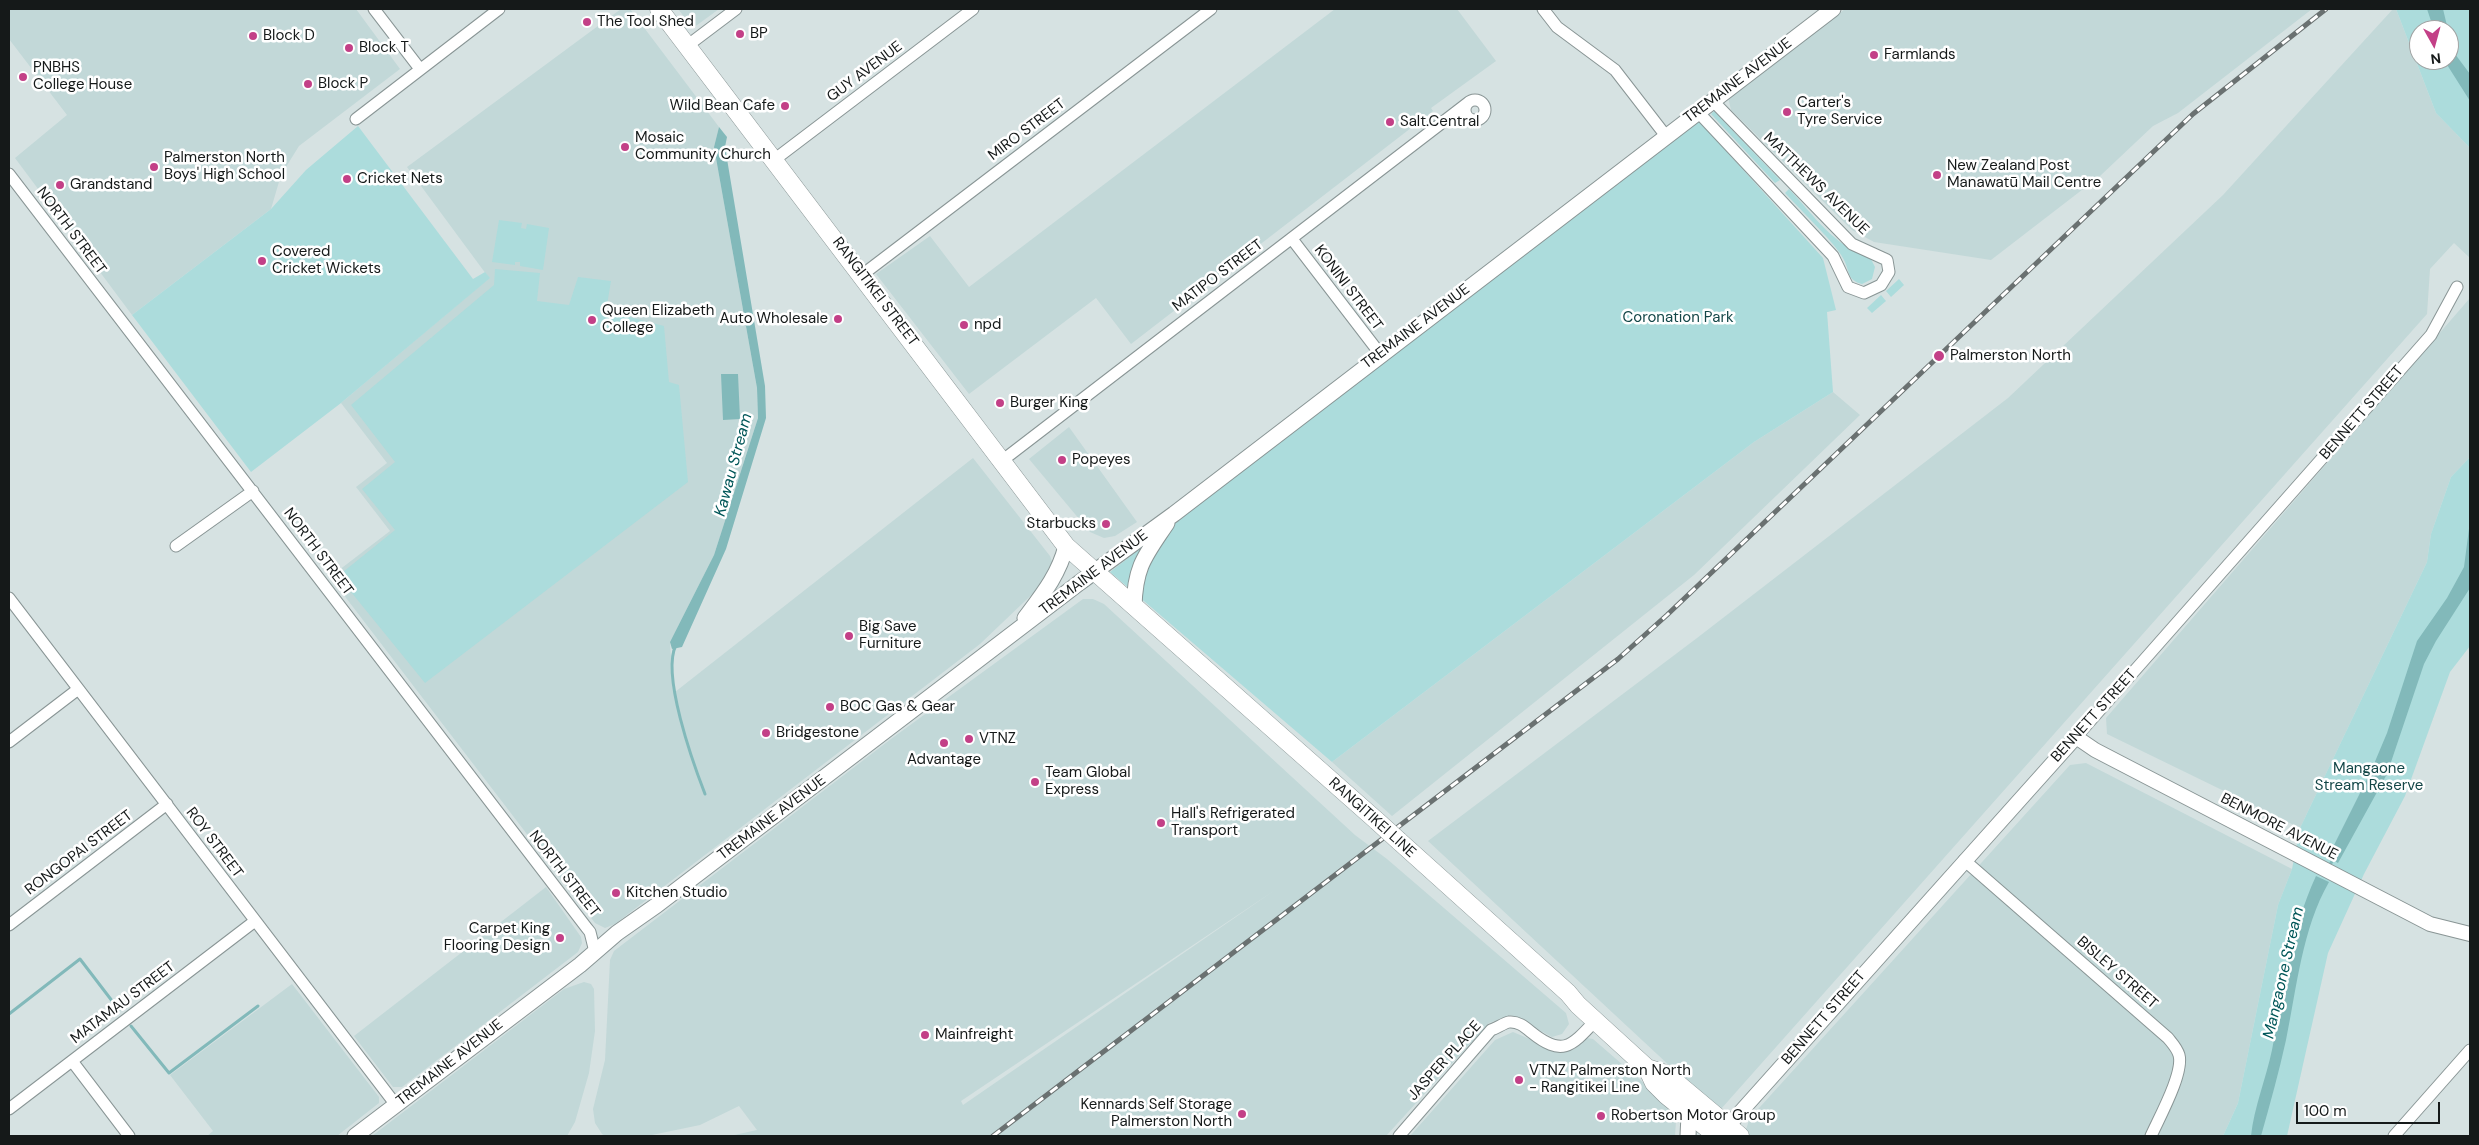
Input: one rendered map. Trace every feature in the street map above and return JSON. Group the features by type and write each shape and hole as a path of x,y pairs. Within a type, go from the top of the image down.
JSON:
{"highway":[{"name":"RANGITIKEI STREET","path":"658,9 1003,460 1066,546 1094,572"},
{"name":"RANGITIKEI LINE","path":"1094,572 1377,821 1568,993 1595,1021 1647,1068 1654,1083 1689,1115 1726,1134"},
{"name":"RANGITIKEI LINE","path":"1647,1068 1666,1074 1726,1134"}],"main road":[{"name":"TREMAINE AVENUE","path":"355,1136 522,1008 531,1004 595,952 1094,572 1174,514 1833,9"},
{"path":"1134,607 1135,583 1139,568 1174,514"},
{"path":"1014,633 1053,581 1062,562 1066,546"},
{"path":"1688,1136 1689,1115"}],"street":[{"path":"374,9 420,69"},
{"path":"356,118 499,9"},
{"path":"687,46 736,9"},
{"name":"GUY AVENUE","path":"774,160 974,9"},
{"name":"MIRO STREET","path":"862,275 1211,9"},
{"path":"1543,9 1556,27 1615,70 1666,136"},
{"path":"1476,100 1482,103 1485,112 1482,118 1476,121 1469,119 1465,114 1465,107 1469,102 1476,100"},
{"name":"MATTHEWS AVENUE","path":"1698,112 1833,256 1848,287 1864,293 1881,286 1889,272 1887,260 1852,244 1713,101"},
{"name":"MATIPO STREET","path":"1003,460 1423,139 1450,114 1469,102"},
{"path":"1450,114 1465,114"},
{"name":"NORTH STREET","path":"9,174 590,932 595,952"},
{"name":"KONINI STREET","path":"1292,239 1381,355"},
{"name":"BENNETT STREET","path":"1726,1134 1964,860 2076,737 2431,335 2457,286"},
{"path":"176,546 253,491"},
{"name":"ROY STREET","path":"9,598 77,690 396,1105"},
{"path":"9,742 77,690"},
{"name":"BENMORE AVENUE","path":"2076,737 2095,750 2430,924 2470,934"},
{"name":"RONGOPAI STREET","path":"9,925 166,804"},
{"name":"BISLEY STREET","path":"1964,860 2168,1038 2175,1047 2179,1054 2179,1068 2151,1136"},
{"name":"MATAMAU STREET","path":"9,1109 255,921"},
{"name":"JASPER PLACE","path":"1398,1136 1491,1030 1509,1022 1518,1024 1550,1045 1565,1047 1576,1041 1595,1021"},
{"path":"2394,1136 2470,1050"},
{"path":"72,1061 128,1136"}],"shaded area":[{"name":"Palmerston North Boys' High School","path":"9,9 356,9 400,69 299,146 281,175 271,209 132,315 15,158 67,115 9,39"},
{"path":"621,9 630,9 719,127 714,147 757,388 758,418 714,555 670,642 673,691 675,692 973,458 1050,556 1053,564 1045,582 980,644 615,924 605,928 595,923 330,577 390,531 356,487 387,463 341,403 489,278 407,167"},
{"path":"678,9 719,9 693,28"},
{"path":"1335,9 1457,9 1496,61 1431,108 1433,111 1131,344 1096,298 969,394 876,274 930,236 969,287"},
{"path":"1845,9 2312,9 2178,113 2153,126 2100,176 1991,260 1874,242 1852,230 1731,110 1728,97"},
{"path":"2393,9 2396,9 2409,43 2409,70 2419,70 2436,113 2470,148 2470,258 2454,243 2430,269 2427,314 1721,1109 1715,1108 1428,841 1697,638 2008,398 2223,195"},
{"path":"2427,9 2443,9 2446,20 2431,20"},
{"path":"2459,59 2470,74 2470,101 2450,70 2459,70"},
{"path":"719,127 727,137 725,147 765,386 766,418 726,549 682,647 672,649 670,642 714,555 758,418 757,388 714,147"},
{"path":"2470,298 2470,457 2451,477 2431,534 2427,562 2300,828 2107,734 2106,718"},
{"path":"721,374 738,374 740,419 723,420"},
{"path":"1833,392 1860,415 1694,575 1392,816 1332,762 1754,442"},
{"path":"1069,427 1137,522 1115,536 1104,538 1090,532 1029,459"},
{"path":"2470,521 2470,588 2436,641 2424,664 2387,774 2338,863 2328,857 2371,771 2387,733 2417,641 2447,598 2464,567"},
{"path":"1083,599 1093,599 1104,604 1355,835 1387,859 1566,1013 1569,1024 1562,1034 1552,1037 1511,1015 1489,1023 1386,1136 730,1136 757,1130 739,1106 700,1125 647,1136 605,1136 602,1134 595,1123 593,1109 605,1060 610,960 614,951 891,739","holes":["1275,890 963,1105 961,1101"]},
{"path":"2086,763 2292,869 2278,905 2238,1103 2223,1136 1750,1136 1745,1132 1750,1118 2070,765"},
{"path":"2316,876 2329,882 2312,919 2306,939 2283,1052 2261,1136 2251,1136 2272,1050 2294,940 2307,897"},
{"path":"546,887 581,937 582,943 578,952 402,1087 393,1087 354,1036"},
{"path":"584,982 591,984 594,989 595,1031 589,1073 575,1122 567,1136 372,1136 564,989"},
{"path":"292,984 379,1097 379,1103 337,1136 207,1136 213,1131 170,1075"},
{"path":"1513,1032 1558,1051 1574,1049 1587,1038 1593,1039 1668,1104 1676,1121 1675,1136 1410,1136 1495,1040"}],"green space":[{"path":"2396,9 2470,9 2470,148 2436,113 2419,70 2459,70 2459,20 2409,20 2409,43"},
{"path":"1714,111 1780,180 1775,183 1711,114"},
{"name":"Coronation Park","path":"1698,120 1823,258 1836,310 1827,312 1833,392 1754,442 1332,762 1110,572"},
{"path":"358,126 473,279 485,272 490,278 341,403 251,472 132,315 271,209 306,170"},
{"path":"1789,189 1835,238 1857,253 1870,257 1875,267 1872,279 1862,284 1854,281 1835,247 1785,193"},
{"path":"499,220 522,223 521,228 526,229 527,224 549,228 543,270 520,266 520,262 515,262 515,265 492,262"},
{"path":"495,269 540,273 537,301 569,305 578,277 611,281 606,311 664,326 669,382 679,385 688,482 425,683 338,576 395,530 362,489 395,462 351,405 494,285"},
{"path":"1899,279 1904,285 1891,297 1886,291"},
{"path":"1881,295 1886,301 1872,313 1867,308"},
{"name":"Mangaone Stream Reserve","path":"2470,457 2470,646 2450,672 2405,796 2364,874 2328,953 2287,1136 2223,1136 2238,1103 2278,905 2292,869 2300,828 2427,562 2431,534 2451,477"}],"waterway":[{"name":"Kawau Stream","path":"676,645 672,658 675,697 693,762 705,794"},
{"name":"Mangaone Stream","path":"2328,868 2335,856"},
{"path":"9,1014 80,959 119,1010"},
{"path":"131,1026 169,1073 258,1006"}],"railway":[{"path":"993,1136 1618,659 1667,615 2193,114 2326,9"}],"place":[{"name":"The Tool Shed","path":"587,22"},
{"name":"BP","path":"740,34"},
{"name":"Block D","path":"253,36"},
{"name":"Block T","path":"349,48"},
{"name":"Farmlands","path":"1874,55"},
{"name":"PNBHS College House","path":"23,77"},
{"name":"Block P","path":"308,84"},
{"name":"Wild Bean Cafe","path":"785,106"},
{"name":"Carter's Tyre Service","path":"1787,112"},
{"name":"Salt.Central","path":"1390,122"},
{"name":"Mosaic Community Church","path":"625,147"},
{"name":"Palmerston North Boys' High School","path":"154,167"},
{"name":"New Zealand Post Manawatū Mail Centre","path":"1937,175"},
{"name":"Cricket Nets","path":"347,179"},
{"name":"Grandstand","path":"60,185"},
{"name":"Covered Cricket Wickets","path":"262,261"},
{"name":"Auto Wholesale","path":"838,319"},
{"name":"Queen Elizabeth College","path":"592,320"},
{"name":"npd","path":"964,325"},
{"name":"Palmerston North","path":"1939,356"},
{"name":"Burger King","path":"1000,403"},
{"name":"Popeyes","path":"1062,460"},
{"name":"Starbucks","path":"1106,524"},
{"name":"Big Save Furniture","path":"849,636"},
{"name":"BOC Gas & Gear","path":"830,707"},
{"name":"Bridgestone","path":"766,733"},
{"name":"VTNZ","path":"969,739"},
{"name":"Advantage","path":"944,743"},
{"name":"Team Global Express","path":"1035,782"},
{"name":"Hall's Refrigerated Transport","path":"1161,823"},
{"name":"Kitchen Studio","path":"616,893"},
{"name":"Carpet King Flooring Design","path":"560,938"},
{"name":"Mainfreight","path":"925,1035"},
{"name":"VTNZ Palmerston North - Rangitikei Line","path":"1519,1080"},
{"name":"Kennards Self Storage Palmerston North","path":"1242,1114"},
{"name":"Robertson Motor Group","path":"1601,1116"}]}
